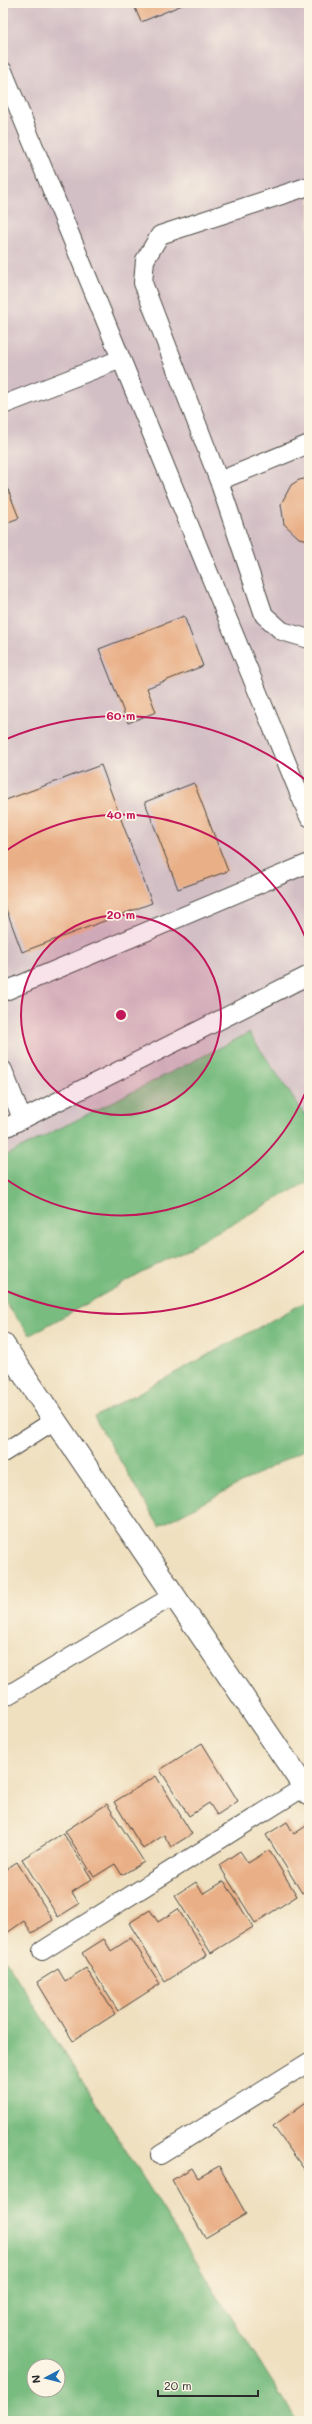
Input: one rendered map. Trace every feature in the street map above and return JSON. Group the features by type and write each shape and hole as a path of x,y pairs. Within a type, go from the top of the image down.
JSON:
{"street":[{"path":"3,1344 307,1790"}],"lane":[{"path":"3,71 309,817"},
{"path":"309,186 160,235 144,260 143,283 219,481 264,615 282,631 309,639"},
{"path":"3,405 121,359"},
{"path":"219,481 309,444"},
{"path":"3,992 309,863"},
{"path":"3,1129 309,975"},
{"path":"3,1070 22,1119"},
{"path":"3,1453 55,1420"},
{"path":"3,1698 174,1595"},
{"path":"42,1951 307,1790"},
{"path":"160,2155 309,2062"}],"shaded area":[{"path":"3,3 309,3 309,1121 249,1033 3,1157"}],"green space":[{"path":"249,1033 309,1121 309,1181 30,1335 3,1300 3,1157"},
{"path":"309,1300 309,1447 159,1526 94,1417"},
{"path":"3,1956 297,2421 3,2421"}],"building":[{"path":"133,3 187,3 141,22"},
{"path":"3,477 19,518 3,524"},
{"path":"309,478 309,540 299,538 284,524 281,504 291,485 299,480"},
{"path":"184,616 203,666 147,688 156,712 128,723 99,649"},
{"path":"101,765 152,903 22,952 3,901 3,801"},
{"path":"194,783 228,871 178,889 145,802"},
{"path":"202,1743 238,1801 217,1815 209,1803 189,1816 160,1770"},
{"path":"156,1776 192,1834 171,1847 164,1835 143,1849 114,1802"},
{"path":"107,1804 144,1862 122,1875 115,1864 94,1877 65,1831"},
{"path":"287,1822 294,1834 309,1824 309,1889 302,1893 266,1835"},
{"path":"63,1833 92,1879 72,1892 79,1904 58,1917 22,1859"},
{"path":"269,1850 297,1896 255,1923 219,1865 240,1851 248,1863"},
{"path":"17,1862 53,1920 32,1933 24,1921 4,1935 3,1871"},
{"path":"224,1881 253,1927 211,1953 175,1896 196,1882 203,1894"},
{"path":"178,1909 207,1955 165,1982 129,1923 150,1910 158,1922"},
{"path":"131,1938 160,1984 118,2011 82,1953 104,1939 111,1951"},
{"path":"86,1968 115,2014 73,2041 37,1982 58,1969 65,1981"},
{"path":"309,2100 309,2176 273,2126"},
{"path":"219,2166 246,2214 205,2238 172,2180 192,2168 198,2178"}]}
